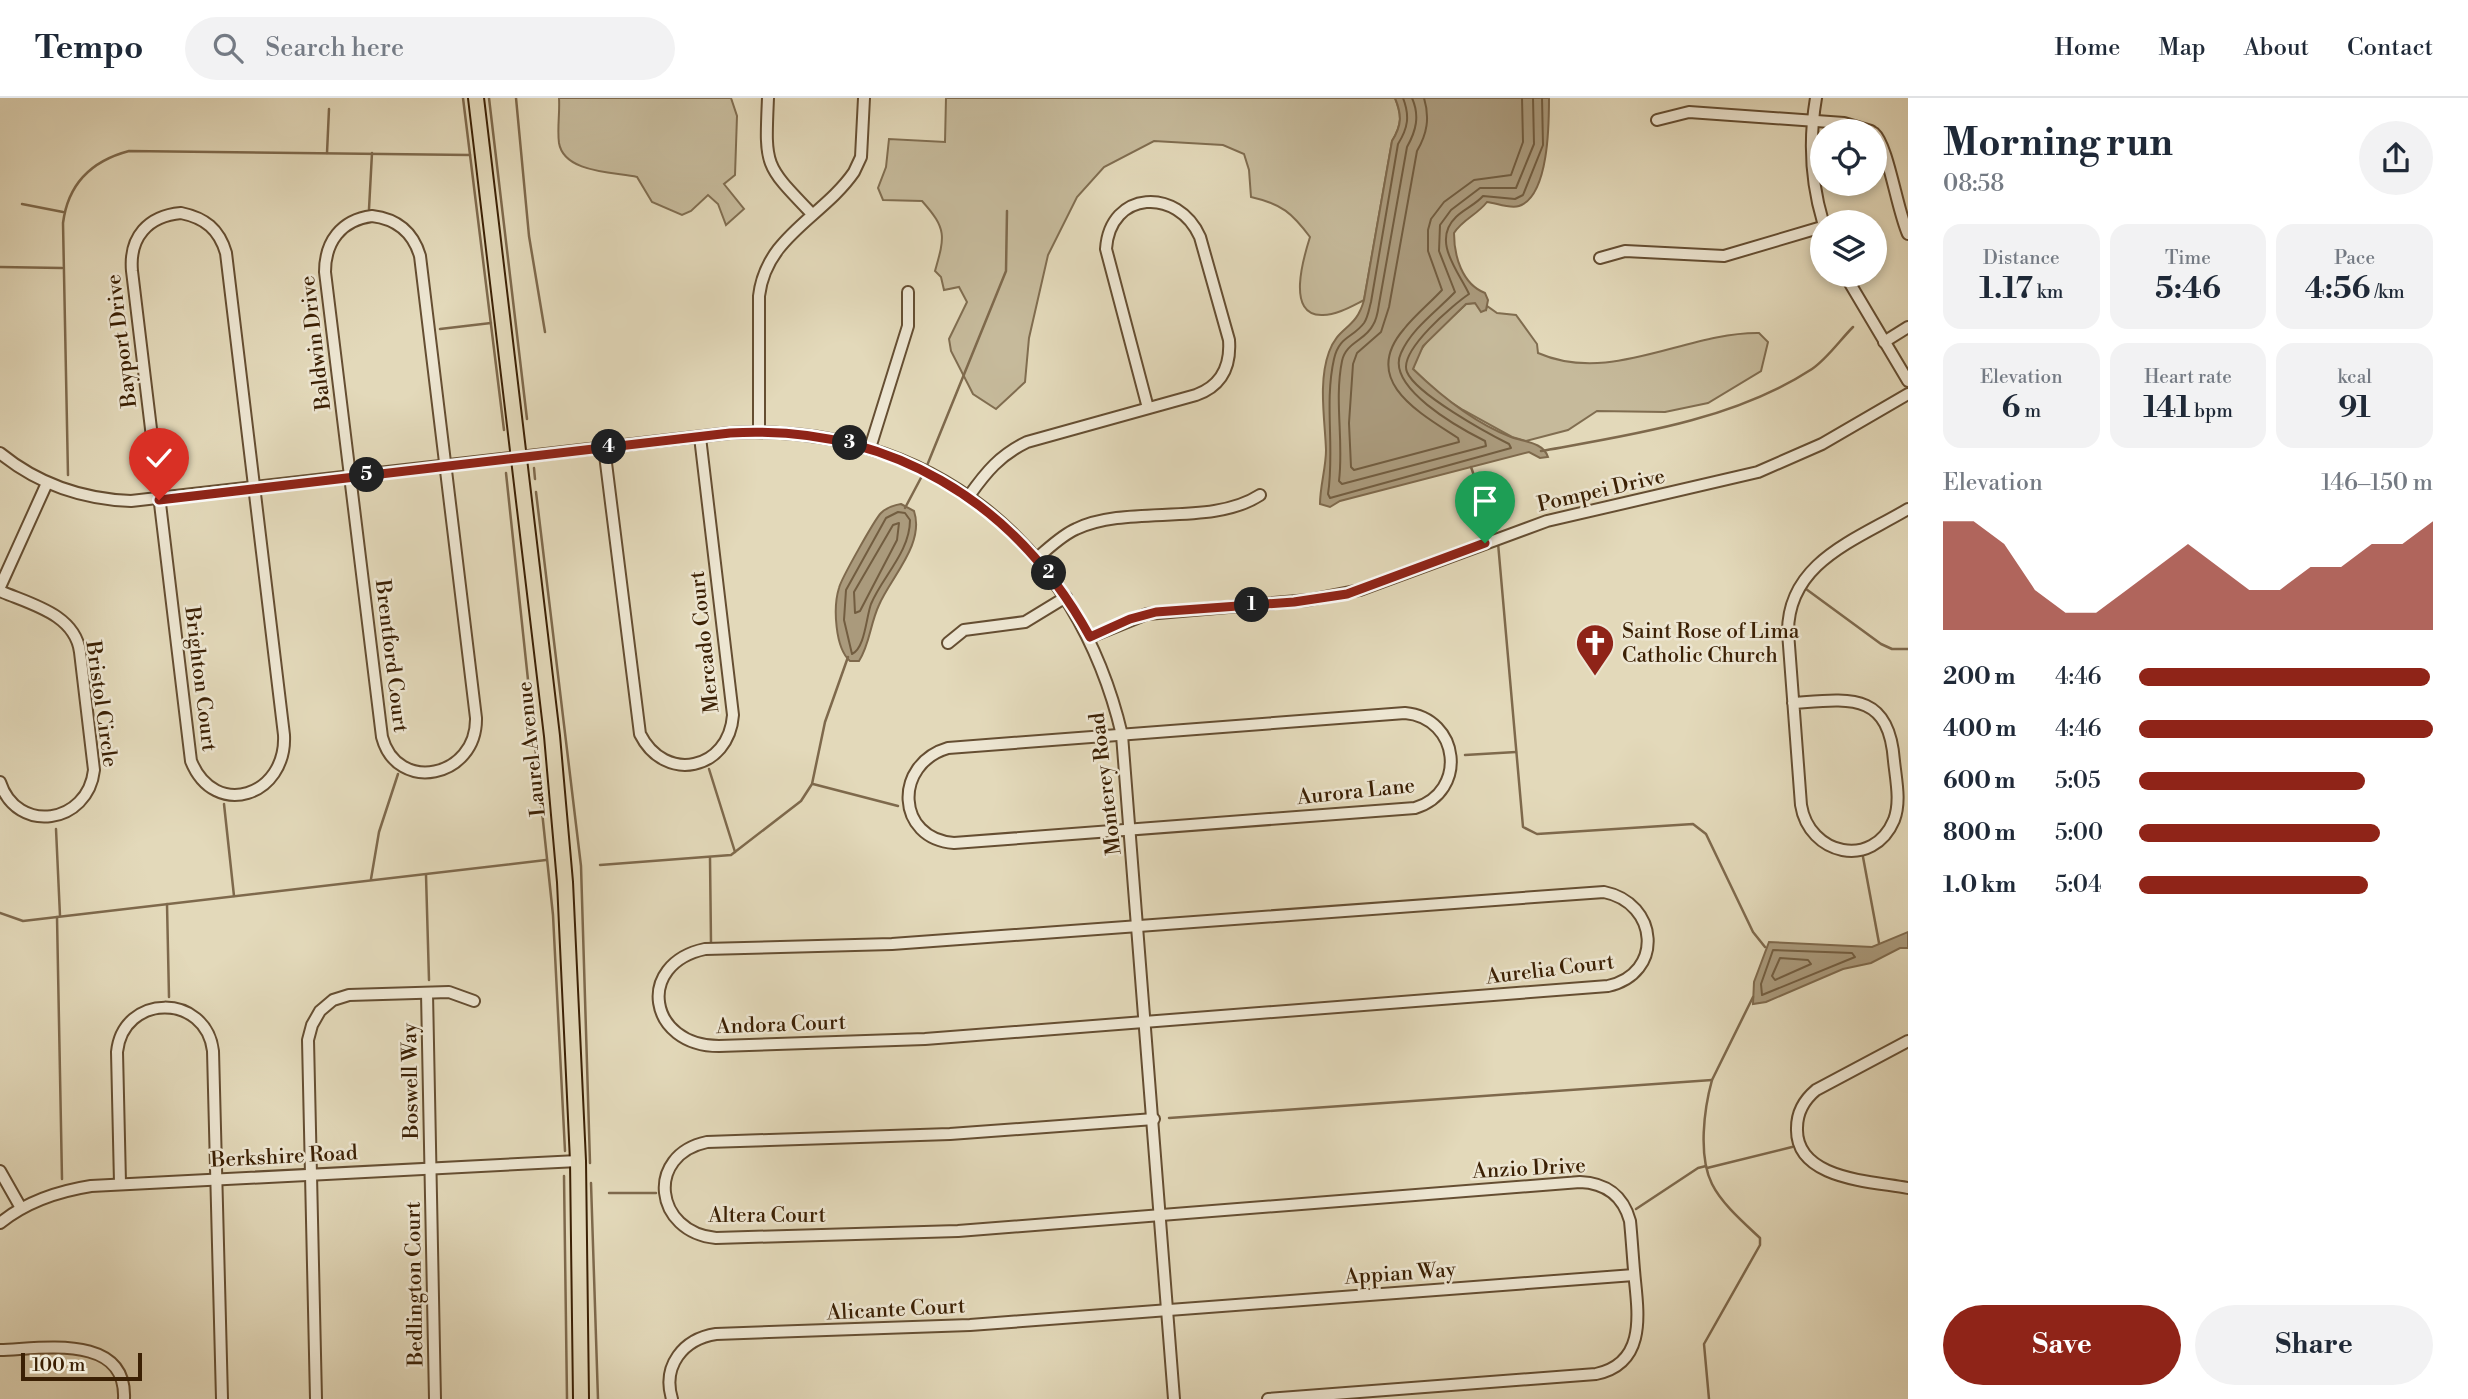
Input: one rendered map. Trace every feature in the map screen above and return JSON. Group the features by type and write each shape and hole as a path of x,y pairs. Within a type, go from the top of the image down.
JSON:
{"main road":[{"name":"Laurel Avenue","path":"476,98 552,736 564,869 578,1161 581,1399"}],"street":[{"path":"768,98 768,162 781,182 812,214"},
{"path":"759,431 761,280 775,251 850,178 858,166 862,147 864,98"},
{"path":"1813,119 1816,98"},
{"path":"1657,120 1689,112 1810,121"},
{"path":"1887,163 1895,201 1908,234"},
{"path":"969,496 989,467 1010,450 1148,408 1210,388 1226,370 1229,348 1195,225 1181,209 1156,201 1146,202 1123,212 1110,229 1106,249 1148,408"},
{"name":"Bayport Drive","path":"159,500 131,262 134,245 141,232 152,221 170,214 202,219 218,233 223,242 255,488"},
{"name":"Baldwin Drive","path":"350,477 325,264 331,240 341,229 357,219 372,216 387,219 403,227 414,239 420,256 446,466"},
{"path":"1601,258 1625,251 1724,256 1810,228"},
{"path":"1852,287 1908,381"},
{"path":"870,448 908,326 908,292"},
{"path":"1884,342 1908,327"},
{"name":"Pompei Drive","path":"1090,637 1130,619 1156,612 1294,602 1347,594 1508,534 1559,518 1758,471 1822,444 1908,394"},
{"name":"Monterey Road","path":"0,453 47,483 91,497 159,500 759,431 807,434 870,448 919,468 969,496 1037,558 1066,597 1090,637 1105,672 1122,735 1132,831 1174,1399"},
{"name":"Mercado Court","path":"604,447 640,734 654,754 666,761 688,765 707,760 722,747 731,730 733,715 700,437"},
{"name":"Brentford Court","path":"350,477 382,737 389,753 402,765 422,772 433,772 453,765 463,758 473,741 476,726 446,466"},
{"name":"Bristol Circle","path":"0,782 16,807 33,815 52,817 65,814 80,802 90,787 94,770 80,652 74,635 54,615 0,589 47,483"},
{"name":"Brighton Court","path":"159,500 191,761 200,778 215,790 247,794 263,787 277,773 285,745 255,488"},
{"path":"1037,558 1077,528 1112,520 1216,509 1248,503 1260,495"},
{"path":"1793,703 1854,701 1873,709 1888,726 1893,741 1897,807 1890,827 1874,844 1854,851 1831,848 1818,840 1805,822 1801,805 1793,703 1788,621 1791,599 1799,583 1824,559 1908,509"},
{"path":"948,643 964,629 1025,622 1066,597"},
{"name":"Aurora Lane","path":"1405,713 1421,716 1434,723 1444,734 1452,754 1450,776 1443,789 1430,802 1415,808 948,843 923,830 908,802 910,783 916,768 942,750 1122,735 1405,713"},
{"name":"Aurelia Court","path":"1139,927 1604,891 1621,896 1633,905 1643,919 1647,933 1646,952 1636,970 1627,979 1608,986 1146,1023"},
{"name":"Andora Court","path":"1139,927 892,944 705,949 684,955 670,966 661,982 659,1001 664,1020 673,1032 693,1044 707,1046 925,1039 1146,1023"},
{"path":"316,1399 308,1040 315,1017 333,1000 349,995 449,992 474,1001"},
{"name":"Boswell Way","path":"427,993 431,1168"},
{"path":"120,1183 118,1044 131,1020 141,1012 158,1006 182,1009 194,1016 211,1040 222,1399"},
{"path":"1908,1041 1816,1090 1805,1100 1797,1126 1804,1152 1821,1168 1908,1188"},
{"name":"Altera Court","path":"1154,1118 950,1134 707,1142 691,1147 677,1157 668,1173 664,1190 670,1210 681,1225 690,1232 716,1238 958,1231 1161,1214"},
{"name":"Berkshire Road","path":"0,1223 21,1208 65,1190 120,1183 578,1161"},
{"name":"Bedlington Court","path":"431,1168 435,1399"},
{"path":"0,1171 21,1208"},
{"name":"Anzio Drive","path":"1161,1214 1593,1183 1614,1193 1626,1209 1639,1321 1636,1340 1622,1362 1603,1372 1268,1399"},
{"name":"Appian Way","path":"1168,1311 1634,1275"},
{"name":"Alicante Court","path":"672,1399 669,1381 675,1359 690,1342 706,1335 898,1329 1168,1311"},
{"path":"0,1350 77,1348 93,1351 116,1369 123,1383 124,1399"}],"shaded area":[{"path":"559,98 731,98 737,116 735,175 724,184 744,209 726,225 718,204 708,195 691,211 682,215 652,202 637,177 591,169 570,160 559,143"},
{"path":"946,98 1395,98 1400,115 1399,125 1392,141 1364,300 1328,315 1311,313 1304,306 1301,296 1301,271 1310,237 1285,211 1251,197 1249,170 1244,154 1223,145 1154,141 1104,167 1077,197 1048,255 1029,338 1025,382 996,409 973,394 951,351 949,339 967,302 959,287 944,290 941,277 935,271 942,241 940,226 922,201 883,200 878,188 886,167 889,139 945,142"},
{"path":"1475,303 1486,310 1487,306 1497,313 1516,315 1537,344 1538,353 1565,361 1593,363 1621,360 1732,335 1759,333 1768,342 1761,371 1708,403 1665,412 1597,411 1568,430 1526,441 1512,437 1463,410 1440,395 1413,369 1420,350 1434,334 1466,304"}],"water":[{"path":"1395,98 1549,98 1549,124 1542,174 1529,200 1515,207 1487,202 1454,233 1461,268 1470,283 1485,293 1488,300 1486,310 1481,312 1475,303 1466,304 1423,346 1413,369 1471,416 1497,431 1538,445 1548,457 1540,458 1529,452 1340,501 1330,507 1320,504 1326,457 1324,376 1333,344 1352,323 1364,300 1392,141 1399,125 1400,115"},
{"path":"901,504 914,511 915,536 905,560 879,605 863,654 859,661 850,661 838,637 836,606 839,588 881,513"},
{"path":"1908,932 1908,948 1900,948 1871,963 1843,969 1766,1002 1753,1004 1754,982 1769,942 1872,947"}],"waterway":[{"path":"463,98 504,430"},
{"path":"489,98 527,419"},
{"path":"516,98 529,236 545,332"},
{"path":"327,153 329,109"},
{"path":"68,475 63,223 70,197 76,186 93,168 115,155 129,151 470,155"},
{"path":"369,209 372,153"},
{"path":"22,204 63,212"},
{"path":"926,468 1006,271 1007,211"},
{"path":"0,267 62,268"},
{"path":"440,329 491,323"},
{"path":"1541,451 1681,423 1749,401 1782,387 1818,365 1853,327"},
{"path":"1471,467 1495,536"},
{"path":"534,468 535,479"},
{"path":"506,473 553,915 565,1151"},
{"path":"905,508 923,474"},
{"path":"536,492 581,866 590,1163"},
{"path":"1498,543 1523,827 1537,834 1693,824 1706,834 1753,932 1765,947"},
{"path":"1806,589 1881,644 1892,649 1908,649"},
{"path":"600,865 731,855 801,801 812,784 825,722 848,657"},
{"path":"1465,755 1516,752"},
{"path":"709,769 735,852"},
{"path":"371,879 379,832 398,774"},
{"path":"813,784 898,806"},
{"path":"224,804 234,896"},
{"path":"56,829 60,916"},
{"path":"1863,857 1879,943"},
{"path":"710,858 711,943"},
{"path":"0,913 23,921 546,860"},
{"path":"426,875 429,980"},
{"path":"167,904 169,997"},
{"path":"57,917 62,1179"},
{"path":"1709,1399 1704,1344 1760,1245 1760,1238 1727,1206 1712,1184 1705,1160 1705,1118 1712,1080 1753,997"},
{"path":"1169,1118 1712,1080"},
{"path":"1707,1168 1792,1147"},
{"path":"1636,1209 1698,1168 1706,1166"},
{"path":"564,1176 567,1399"},
{"path":"591,1183 598,1399"},
{"path":"609,1193 656,1193"}],"place":[{"name":"Saint Rose of Lima Catholic Church","path":"1595,677"}],"route":[{"path":"159,500 730,433 759,431 807,434 870,448 897,458 969,496 1013,533 1037,558 1079,616 1090,637 1130,619 1156,612 1294,602 1347,594 1485,543"}]}
